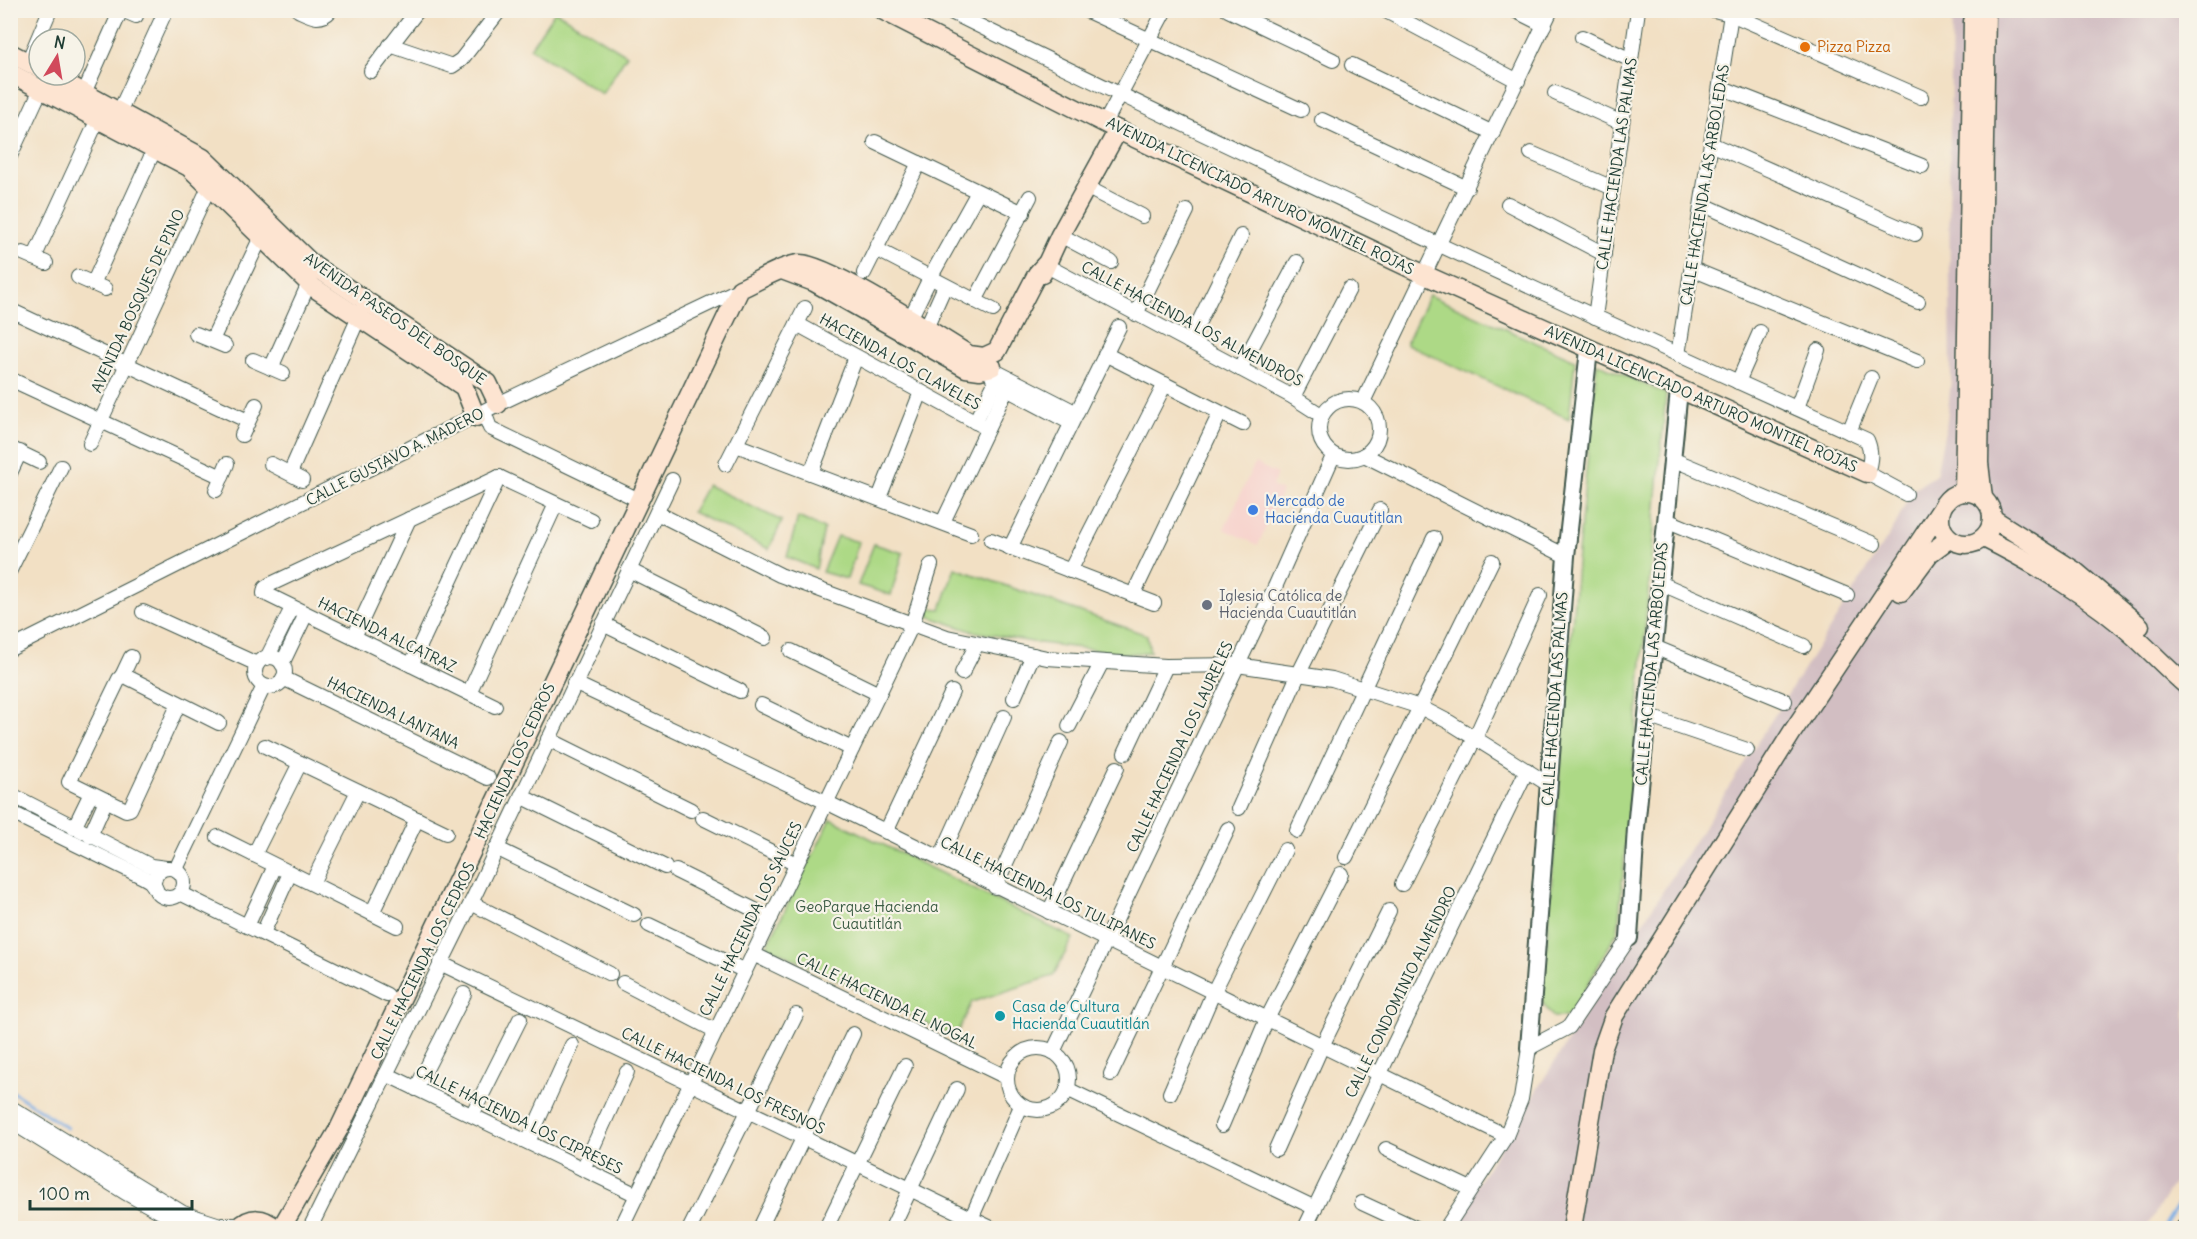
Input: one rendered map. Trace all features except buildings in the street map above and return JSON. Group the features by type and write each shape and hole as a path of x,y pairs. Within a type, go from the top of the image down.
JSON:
{"main road":[{"name":"AVENIDA LICENCIADO ARTURO MONTIEL ROJAS","path":"882,10 1111,126 1425,275 1868,473"},
{"path":"1964,492 1974,10"},
{"path":"1983,498 1979,464 1986,10"},
{"path":"10,53 27,62"},
{"name":"AVENIDA PASEOS DEL BOSQUE","path":"10,73 27,77"},
{"name":"AVENIDA PASEOS DEL BOSQUE","path":"55,87 155,148 215,181 363,309 464,387 486,411"},
{"name":"AVENIDA PASEOS DEL BOSQUE","path":"63,87 84,93 110,119 204,158 215,181 261,237 309,283 363,309 488,383 486,411"},
{"path":"993,374 997,351 1086,187 1111,126"},
{"name":"CALLE GUSTAVO A. MADERO","path":"740,289 782,270 801,264 811,265 847,282 915,330 969,355 993,374"},
{"name":"HACIENDA LOS CEDROS","path":"281,1228 340,1127 740,289"},
{"path":"1572,1228 1602,1050 1614,1016 1793,731 1948,499 1954,494 1964,492 1983,498 1991,510 1989,532 1978,542 1963,545 1949,539 1940,526 1940,511"},
{"path":"1992,518 2075,571 2132,618 2187,670"},
{"path":"1984,538 2024,558 2091,602 2148,648 2187,685"},
{"path":"1580,1228 1609,1052 1621,1019 1799,734 1912,576 1930,553 1949,539"},
{"path":"241,1227 248,1221 263,1220 275,1228"}],"street":[{"path":"45,27 50,10"},
{"path":"84,93 122,10 136,16"},
{"path":"34,258 166,10"},
{"path":"298,10 315,18 323,18 331,10"},
{"path":"371,71 417,10"},
{"path":"390,45 452,66 461,60 500,10"},
{"name":"AVENIDA LICENCIADO ARTURO MONTIEL ROJAS","path":"947,10 1120,95 1440,246 1867,440 1871,448 1868,473"},
{"path":"1085,10 1302,110"},
{"path":"1111,126 1120,95 1166,10"},
{"path":"1228,10 1333,60"},
{"path":"1384,10 1518,81"},
{"path":"1514,10 1544,25"},
{"path":"1363,402 1440,246 1551,10"},
{"name":"CALLE HACIENDA LAS PALMAS","path":"1595,317 1638,10"},
{"path":"1713,10 1731,14 1921,97"},
{"name":"CALLE HACIENDA LAS ARBOLEDAS","path":"1678,355 1731,14"},
{"path":"1582,37 1631,60"},
{"path":"1352,65 1493,133"},
{"path":"10,156 44,87"},
{"path":"1720,87 1922,166"},
{"path":"1555,93 1622,123"},
{"path":"1322,120 1467,188"},
{"path":"875,142 1023,213"},
{"path":"1711,144 1915,234"},
{"path":"78,277 99,286 155,148"},
{"path":"1531,153 1613,188"},
{"path":"864,273 919,163"},
{"name":"AVENIDA BOSQUES DE PINO","path":"90,444 215,181"},
{"path":"1086,187 1142,216"},
{"path":"915,330 930,278 978,192"},
{"path":"975,301 1030,196"},
{"path":"1509,204 1604,254"},
{"path":"1702,204 1918,302"},
{"path":"1136,314 1186,211"},
{"path":"1060,235 1111,262"},
{"path":"1189,342 1241,236"},
{"path":"196,334 218,343 261,237"},
{"path":"876,249 993,310"},
{"path":"1240,369 1297,262"},
{"name":"CALLE HACIENDA LOS ALMENDROS","path":"1045,265 1293,397 1321,415"},
{"path":"1692,269 1917,361"},
{"path":"253,360 277,370 309,283"},
{"path":"915,330 945,286"},
{"name":"CALLE GUSTAVO A. MADERO","path":"10,649 486,411 740,289"},
{"path":"1293,397 1349,289"},
{"path":"11,302 127,366 248,421"},
{"path":"726,464 805,308"},
{"path":"271,464 296,476 363,309"},
{"name":"HACIENDA LOS CLAVELES","path":"796,324 981,425"},
{"path":"1010,548 1119,327"},
{"path":"1738,382 1760,332"},
{"name":"CALLE HACIENDA LAS PALMAS","path":"1529,1048 1566,556 1589,350"},
{"path":"1797,408 1818,350"},
{"path":"1105,354 1243,424"},
{"path":"811,473 856,357"},
{"path":"993,374 1074,418"},
{"path":"993,374 1025,393"},
{"path":"943,522 981,425 993,374"},
{"path":"1849,432 1871,378"},
{"path":"10,379 222,477"},
{"path":"1070,571 1166,384"},
{"name":"CALLE HACIENDA LAS ARBOLEDAS","path":"1629,938 1636,828 1678,390"},
{"path":"879,498 921,392"},
{"path":"1352,399 1363,402 1376,415 1379,424 1377,442 1364,455 1349,460 1334,456 1321,442 1318,433 1321,415 1329,406 1340,400 1352,399"},
{"path":"242,435 256,405"},
{"path":"486,411 490,428 639,500"},
{"path":"1133,595 1220,413"},
{"path":"736,445 971,534"},
{"path":"10,474 15,450 39,462"},
{"path":"1364,455 1566,556"},
{"name":"CALLE HACIENDA LOS LAURELES","path":"1053,1052 1275,587 1334,456"},
{"path":"1672,459 1874,544"},
{"path":"10,570 61,467"},
{"path":"1868,473 1906,494"},
{"path":"499,477 591,520"},
{"path":"354,637 409,519 499,477"},
{"path":"411,664 499,477"},
{"name":"CALLE HACIENDA LOS CEDROS","path":"310,1228 471,903 672,480"},
{"path":"469,693 556,504"},
{"path":"1239,808 1299,673 1380,510"},
{"path":"657,513 780,575 946,637 1033,655 1102,662 1166,666 1237,665 1299,673 1363,689 1420,707 1449,722 1548,784"},
{"name":"HACIENDA ALCATRAZ","path":"409,519 271,584 265,588 264,593 495,706"},
{"path":"1666,520 1847,595"},
{"path":"1297,831 1434,538"},
{"path":"991,540 1154,603"},
{"path":"1347,857 1492,561"},
{"name":"CALLE HACIENDA LOS SAUCES","path":"621,1228 912,625 931,565"},
{"path":"629,570 765,638"},
{"path":"1660,583 1804,646"},
{"path":"1402,884 1475,738 1540,595"},
{"path":"264,686 255,676 292,608"},
{"path":"144,612 262,661 276,659 282,664 283,678 276,685 264,686"},
{"path":"282,664 306,614"},
{"path":"603,624 740,691"},
{"path":"962,674 977,644"},
{"path":"1654,647 1785,701"},
{"path":"791,651 879,694"},
{"path":"1014,698 1033,655"},
{"path":"131,657 70,781 130,810 179,703"},
{"path":"1069,726 1102,662"},
{"path":"1125,753 1166,666"},
{"path":"123,677 219,723"},
{"name":"HACIENDA LANTANA","path":"283,678 488,778"},
{"name":"CALLE HACIENDA LOS TULIPANES","path":"574,683 826,802 1506,1136"},
{"path":"156,889 156,876 171,869 264,686"},
{"path":"886,832 952,692"},
{"path":"761,705 852,749"},
{"path":"1647,716 1747,750"},
{"path":"940,859 1004,717"},
{"path":"548,739 796,864"},
{"path":"995,887 1061,742"},
{"path":"265,746 446,833"},
{"path":"254,855 300,763"},
{"path":"1049,912 1117,768"},
{"name":"CALLE CONDOMINIO ALMENDRO","path":"1305,1228 1527,770"},
{"path":"312,883 358,791"},
{"path":"74,828 91,793"},
{"path":"10,794 151,866 181,873 184,881 180,893"},
{"path":"521,796 771,918"},
{"path":"90,836 106,800"},
{"path":"10,812 143,877 150,881 158,893 168,898 180,893 387,995"},
{"path":"372,913 417,819"},
{"path":"1111,1074 1228,829"},
{"path":"218,837 397,926"},
{"path":"496,848 634,915"},
{"path":"1170,1092 1214,993 1285,850"},
{"path":"247,926 275,866"},
{"path":"263,933 290,873"},
{"path":"1222,1125 1267,1019 1341,874"},
{"path":"471,903 610,974"},
{"path":"1276,1149 1322,1046 1389,911"},
{"path":"649,925 745,971"},
{"path":"1446,1228 1506,1136 1521,1099 1529,1048 1569,1027 1629,938"},
{"name":"CALLE HACIENDA EL NOGAL","path":"753,954 1006,1077"},
{"name":"CALLE HACIENDA LOS FRESNOS","path":"440,963 910,1189 969,1224 991,1228"},
{"path":"623,983 716,1031"},
{"path":"416,1089 464,994"},
{"path":"690,1228 796,1015"},
{"path":"472,1115 520,1018"},
{"path":"760,1228 854,1034"},
{"path":"528,1142 572,1045"},
{"path":"1041,1048 1053,1052 1064,1062 1069,1075 1068,1089 1062,1099 1043,1110 1032,1110 1022,1106 1010,1094 1006,1077 1010,1065 1018,1055 1029,1049 1041,1048"},
{"path":"826,1228 905,1066"},
{"path":"583,1169 627,1072"},
{"name":"CALLE HACIENDA LOS CIPRESES","path":"386,1074 637,1195"},
{"path":"892,1228 957,1089"},
{"path":"1068,1089 1315,1208"},
{"path":"969,1224 1022,1106"},
{"path":"10,1107 183,1213 220,1225 241,1227"},
{"path":"10,1121 126,1194 190,1228"},
{"path":"1386,1149 1471,1189"},
{"path":"1362,1203 1416,1228"}],"shaded area":[{"path":"1952,11 2186,11 2186,1163 2146,1228 1449,1228 1896,524 1912,490 1936,475 1947,421 1951,380 1949,194"},
{"name":"Mercado de Hacienda Cuautitlan","path":"1255,463 1277,474 1272,486 1282,491 1258,545 1224,529"}],"green space":[{"path":"555,11 627,55 602,94 530,48"},
{"path":"1429,295 1575,360 1569,419 1406,344"},
{"path":"1597,363 1666,394 1618,930 1570,1017 1553,1017 1542,1002 1577,563"},
{"path":"707,485 782,521 769,549 692,512"},
{"path":"798,517 824,529 816,569 787,557"},
{"path":"837,536 859,542 847,579 822,572"},
{"path":"874,544 903,553 891,595 858,585"},
{"path":"955,568 1147,635 1150,652 1128,654 1032,642 971,631 928,616 929,608 941,609"},
{"name":"GeoParque Hacienda Cuautitlán","path":"831,819 1073,938 1053,976 972,1002 955,1037 767,946"}],"waterway":[{"path":"10,1090 67,1128"},
{"path":"2163,1228 2186,1192"}],"place":[{"name":"Pizza Pizza","path":"1805,47"},
{"name":"Mercado de Hacienda Cuautitlan","path":"1253,510"},
{"name":"Iglesia Católica de Hacienda Cuautitlán","path":"1207,605"},
{"name":"Casa de Cultura Hacienda Cuautitlán","path":"1000,1016"}]}
